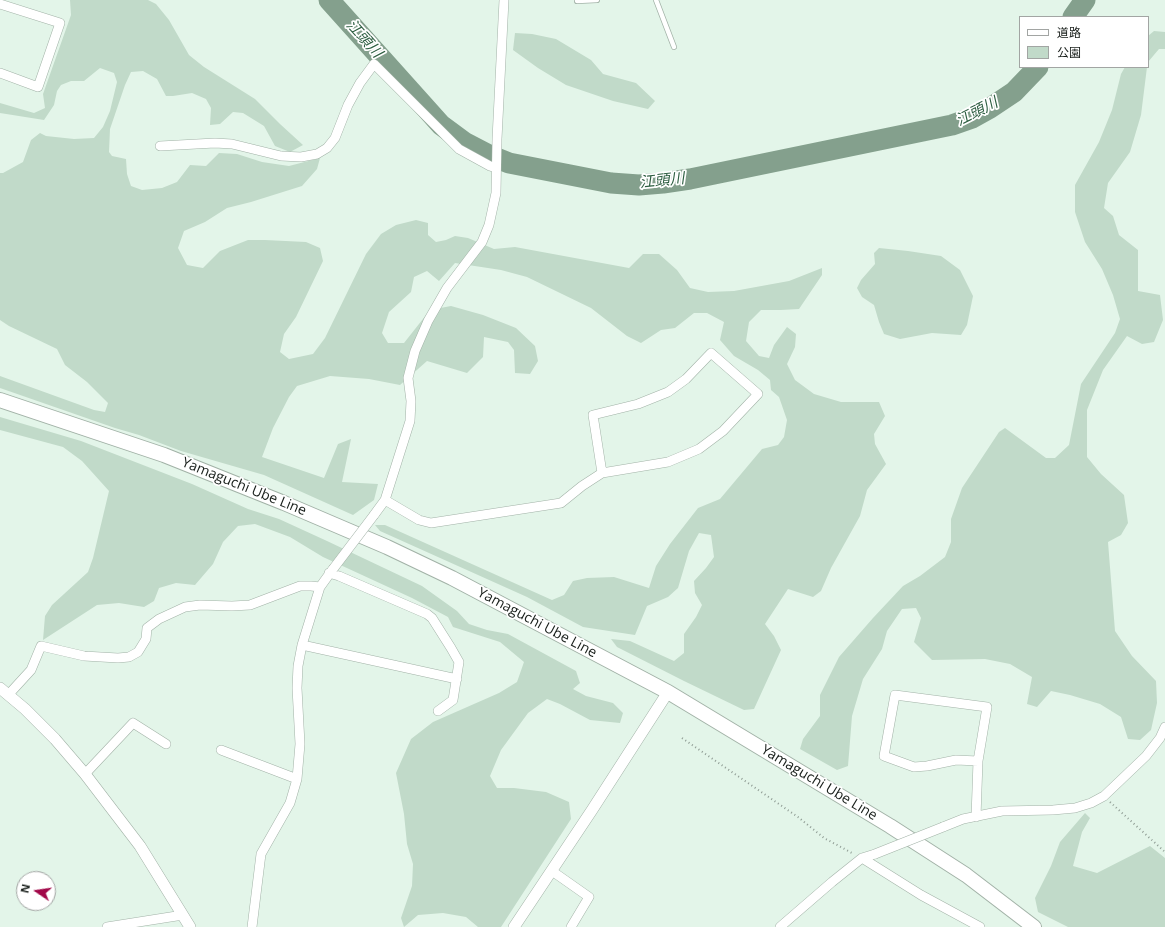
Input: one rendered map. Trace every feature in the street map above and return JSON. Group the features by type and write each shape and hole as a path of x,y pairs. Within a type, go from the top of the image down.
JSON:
{"main road":[{"name":"Yamaguchi Ube Line","path":"0,400 164,455 284,503 387,547 452,578 668,692 897,830 966,875 1034,927"}],"street":[{"path":"252,927 261,854 290,803 297,779 300,744 297,688 298,666 302,645 320,587 385,500 410,421 411,401 408,378 416,350 428,321 447,288 482,242 489,225 496,193 504,0"},
{"path":"0,15 2,5 60,23 38,88 0,73"},
{"path":"160,146 232,144 281,156 301,157 317,154 327,148 335,138 348,105 360,83 374,64 459,148 490,166 496,166"},
{"path":"385,500 419,520 431,523 561,503 582,486 602,473 668,462 699,449 723,431 758,394 711,353 686,379 668,392 638,404 593,415 602,473"},
{"path":"331,571 339,576 427,614 432,618 459,662 458,679 454,700 438,712"},
{"path":"190,927 140,846 85,774 55,739 25,709 4,691 30,670 41,646 84,656 118,658 129,657 138,652 146,639 147,628 165,616 185,607 200,605 250,605 300,586 320,587"},
{"path":"302,645 458,679"},
{"path":"514,927 668,692"},
{"path":"976,816 978,761 987,707 895,695 884,756 914,766 927,766 956,760 978,761"},
{"path":"85,774 133,723 166,744"},
{"path":"780,927 862,858 976,816 1002,811 1075,808 1091,803 1104,796 1146,756 1160,738 1165,727"},
{"path":"221,750 297,779"},
{"path":"862,858 921,895 980,927"},
{"path":"552,871 589,897 571,927"},
{"path":"107,927 183,915"}],"lane":[{"path":"577,1 598,0"},
{"path":"656,0 674,47"}],"path":[{"path":"682,738 798,817 824,838 862,858"},
{"path":"1104,796 1165,852"}],"green space":[{"path":"70,0 148,0 156,4 169,20 189,55 204,67 255,99 303,145 290,152 275,146 264,126 243,113 233,112 220,124 210,125 211,108 206,99 192,93 166,96 157,79 143,71 131,72 110,129 109,152 112,156 126,159 127,174 131,186 142,190 162,188 177,182 190,165 206,166 219,153 237,154 262,162 289,166 320,158 317,169 302,186 227,208 205,222 184,231 178,248 187,265 203,268 220,251 248,240 306,242 320,248 323,261 296,317 284,334 280,352 289,359 313,354 325,338 366,254 381,234 396,225 416,220 428,223 428,235 436,242 455,236 468,238 494,249 515,247 629,268 643,254 659,254 677,270 690,288 708,292 734,291 789,281 822,268 822,275 799,309 761,310 749,322 746,341 759,356 769,358 774,345 787,327 796,334 795,347 787,364 795,380 814,394 841,402 879,402 885,416 874,434 875,444 886,464 867,490 860,516 831,568 821,591 813,597 788,589 765,624 774,636 781,650 754,709 744,710 684,681 617,647 611,639 630,641 674,661 684,653 684,634 696,617 702,605 695,593 694,581 714,557 711,535 699,533 689,551 678,588 668,597 647,606 635,635 583,627 527,597 380,531 375,525 385,525 552,600 564,595 573,581 587,578 614,577 649,588 656,566 670,544 698,508 720,499 762,449 778,445 784,437 787,420 779,397 771,390 770,380 758,370 734,356 720,340 724,322 707,313 694,313 675,328 661,330 641,343 627,336 591,308 527,277 501,270 455,263 439,281 427,271 414,277 411,292 389,312 382,333 388,343 404,343 430,310 451,306 483,315 516,328 535,346 538,361 530,374 515,373 514,350 508,342 484,337 483,357 467,373 427,361 400,385 369,379 330,376 297,386 289,397 273,428 262,457 324,478 338,444 351,439 342,482 378,484 374,500 353,515 264,475 181,451 139,435 0,388 0,376 94,410 105,412 108,403 87,382 65,365 57,349 9,326 0,320 0,173 3,173 23,162 31,140 40,133 46,136 74,139 94,138 103,127 110,111 117,82 114,73 100,68 84,81 71,81 61,85 57,91 54,105 44,120 0,113 0,103 34,113 45,108 43,94 71,15"},
{"path":"1154,31 1165,32 1165,49 1159,49 1149,61 1149,35"},
{"path":"515,33 532,34 556,39 591,60 603,74 636,83 655,101 648,109 613,101 566,85 538,68 513,50"},
{"path":"1124,68 1147,68 1141,115 1130,152 1108,183 1104,208 1113,216 1119,235 1138,250 1138,291 1160,295 1163,320 1154,342 1142,344 1127,336 1103,370 1087,410 1087,457 1101,474 1124,495 1128,523 1121,535 1108,542 1115,631 1132,656 1156,681 1157,703 1151,730 1140,740 1128,739 1121,717 1100,704 1051,691 1037,707 1027,704 1032,677 1010,664 985,659 932,660 914,642 921,618 916,608 902,609 887,631 882,649 863,679 852,716 848,766 837,770 800,749 803,739 820,716 820,695 839,657 903,586 920,576 945,557 951,542 951,519 962,488 999,432 1005,428 1046,458 1055,458 1069,445 1081,384 1115,333 1120,319 1113,295 1102,269 1085,242 1075,212 1075,185 1099,142 1112,110 1121,74"},
{"path":"879,248 941,256 960,270 973,296 967,325 961,335 932,333 900,339 884,334 874,305 862,297 857,288 861,280 875,264 874,253"},
{"path":"0,417 81,441 192,484 248,509 279,519 422,586 457,611 469,624 487,630 508,634 576,671 580,683 573,689 586,696 613,703 623,713 620,723 590,720 560,704 547,699 528,713 501,750 490,776 497,788 514,788 546,792 569,802 571,819 501,927 478,927 466,917 443,913 418,915 404,927 401,918 412,886 413,864 407,844 404,814 396,773 411,739 433,722 499,693 517,682 524,662 500,642 453,627 448,617 412,598 323,557 290,537 255,524 238,526 223,542 213,564 195,585 176,583 159,588 154,601 144,607 119,603 97,605 43,640 45,616 52,605 88,572 93,558 109,491 82,461 63,447 0,430"},
{"path":"1085,813 1090,818 1082,832 1073,866 1097,873 1150,846 1165,858 1165,927 1068,927 1038,912 1035,898 1051,866 1060,842"}],"waterway":[{"name":"江頭川","path":"329,0 441,125 464,142 489,155 509,163 611,183 639,185 690,179 952,125 972,118 1014,92 1037,68"},
{"name":"江頭川","path":"1074,16 1085,0"}]}
